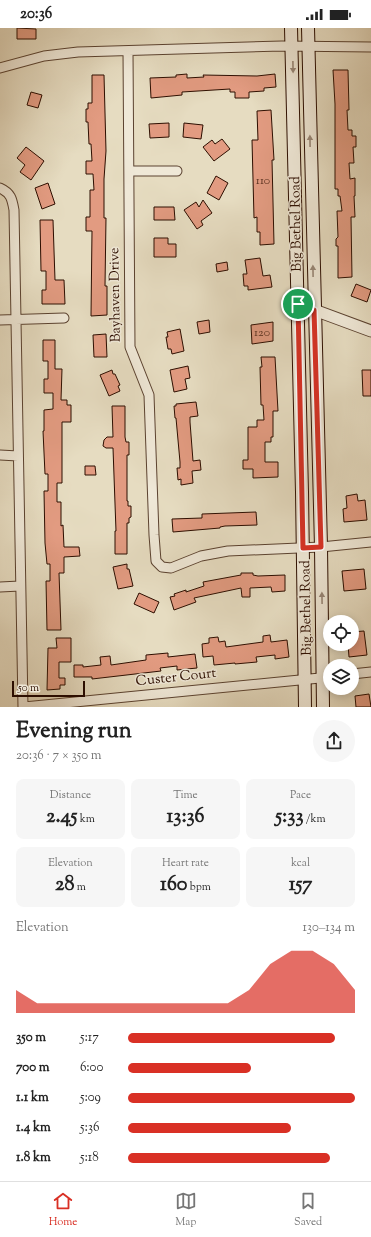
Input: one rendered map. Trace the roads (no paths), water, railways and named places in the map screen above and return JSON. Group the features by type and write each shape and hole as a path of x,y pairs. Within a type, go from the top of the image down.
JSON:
{"main road":[{"name":"Big Bethel Road","path":"291,28 298,304 305,707"},
{"name":"Big Bethel Road","path":"308,28 314,310 321,547 326,659"},
{"name":"Big Bethel Road","path":"323,707 325,695"}],"street":[{"path":"0,68 60,53 292,46 371,47"},
{"name":"Bayhaven Drive","path":"128,51 130,347 149,395 156,561 162,567 171,568 200,556 228,551 303,548"},
{"path":"129,171 177,171"},
{"path":"0,188 8,193 12,198 14,210 20,586 24,707"},
{"path":"298,304 371,331"},
{"path":"0,320 64,318"},
{"path":"0,455 18,456"},
{"path":"303,548 371,542"},
{"path":"0,587 20,586"},
{"path":"359,673 371,672"},
{"name":"Custer Court","path":"24,707 323,678"}]}
